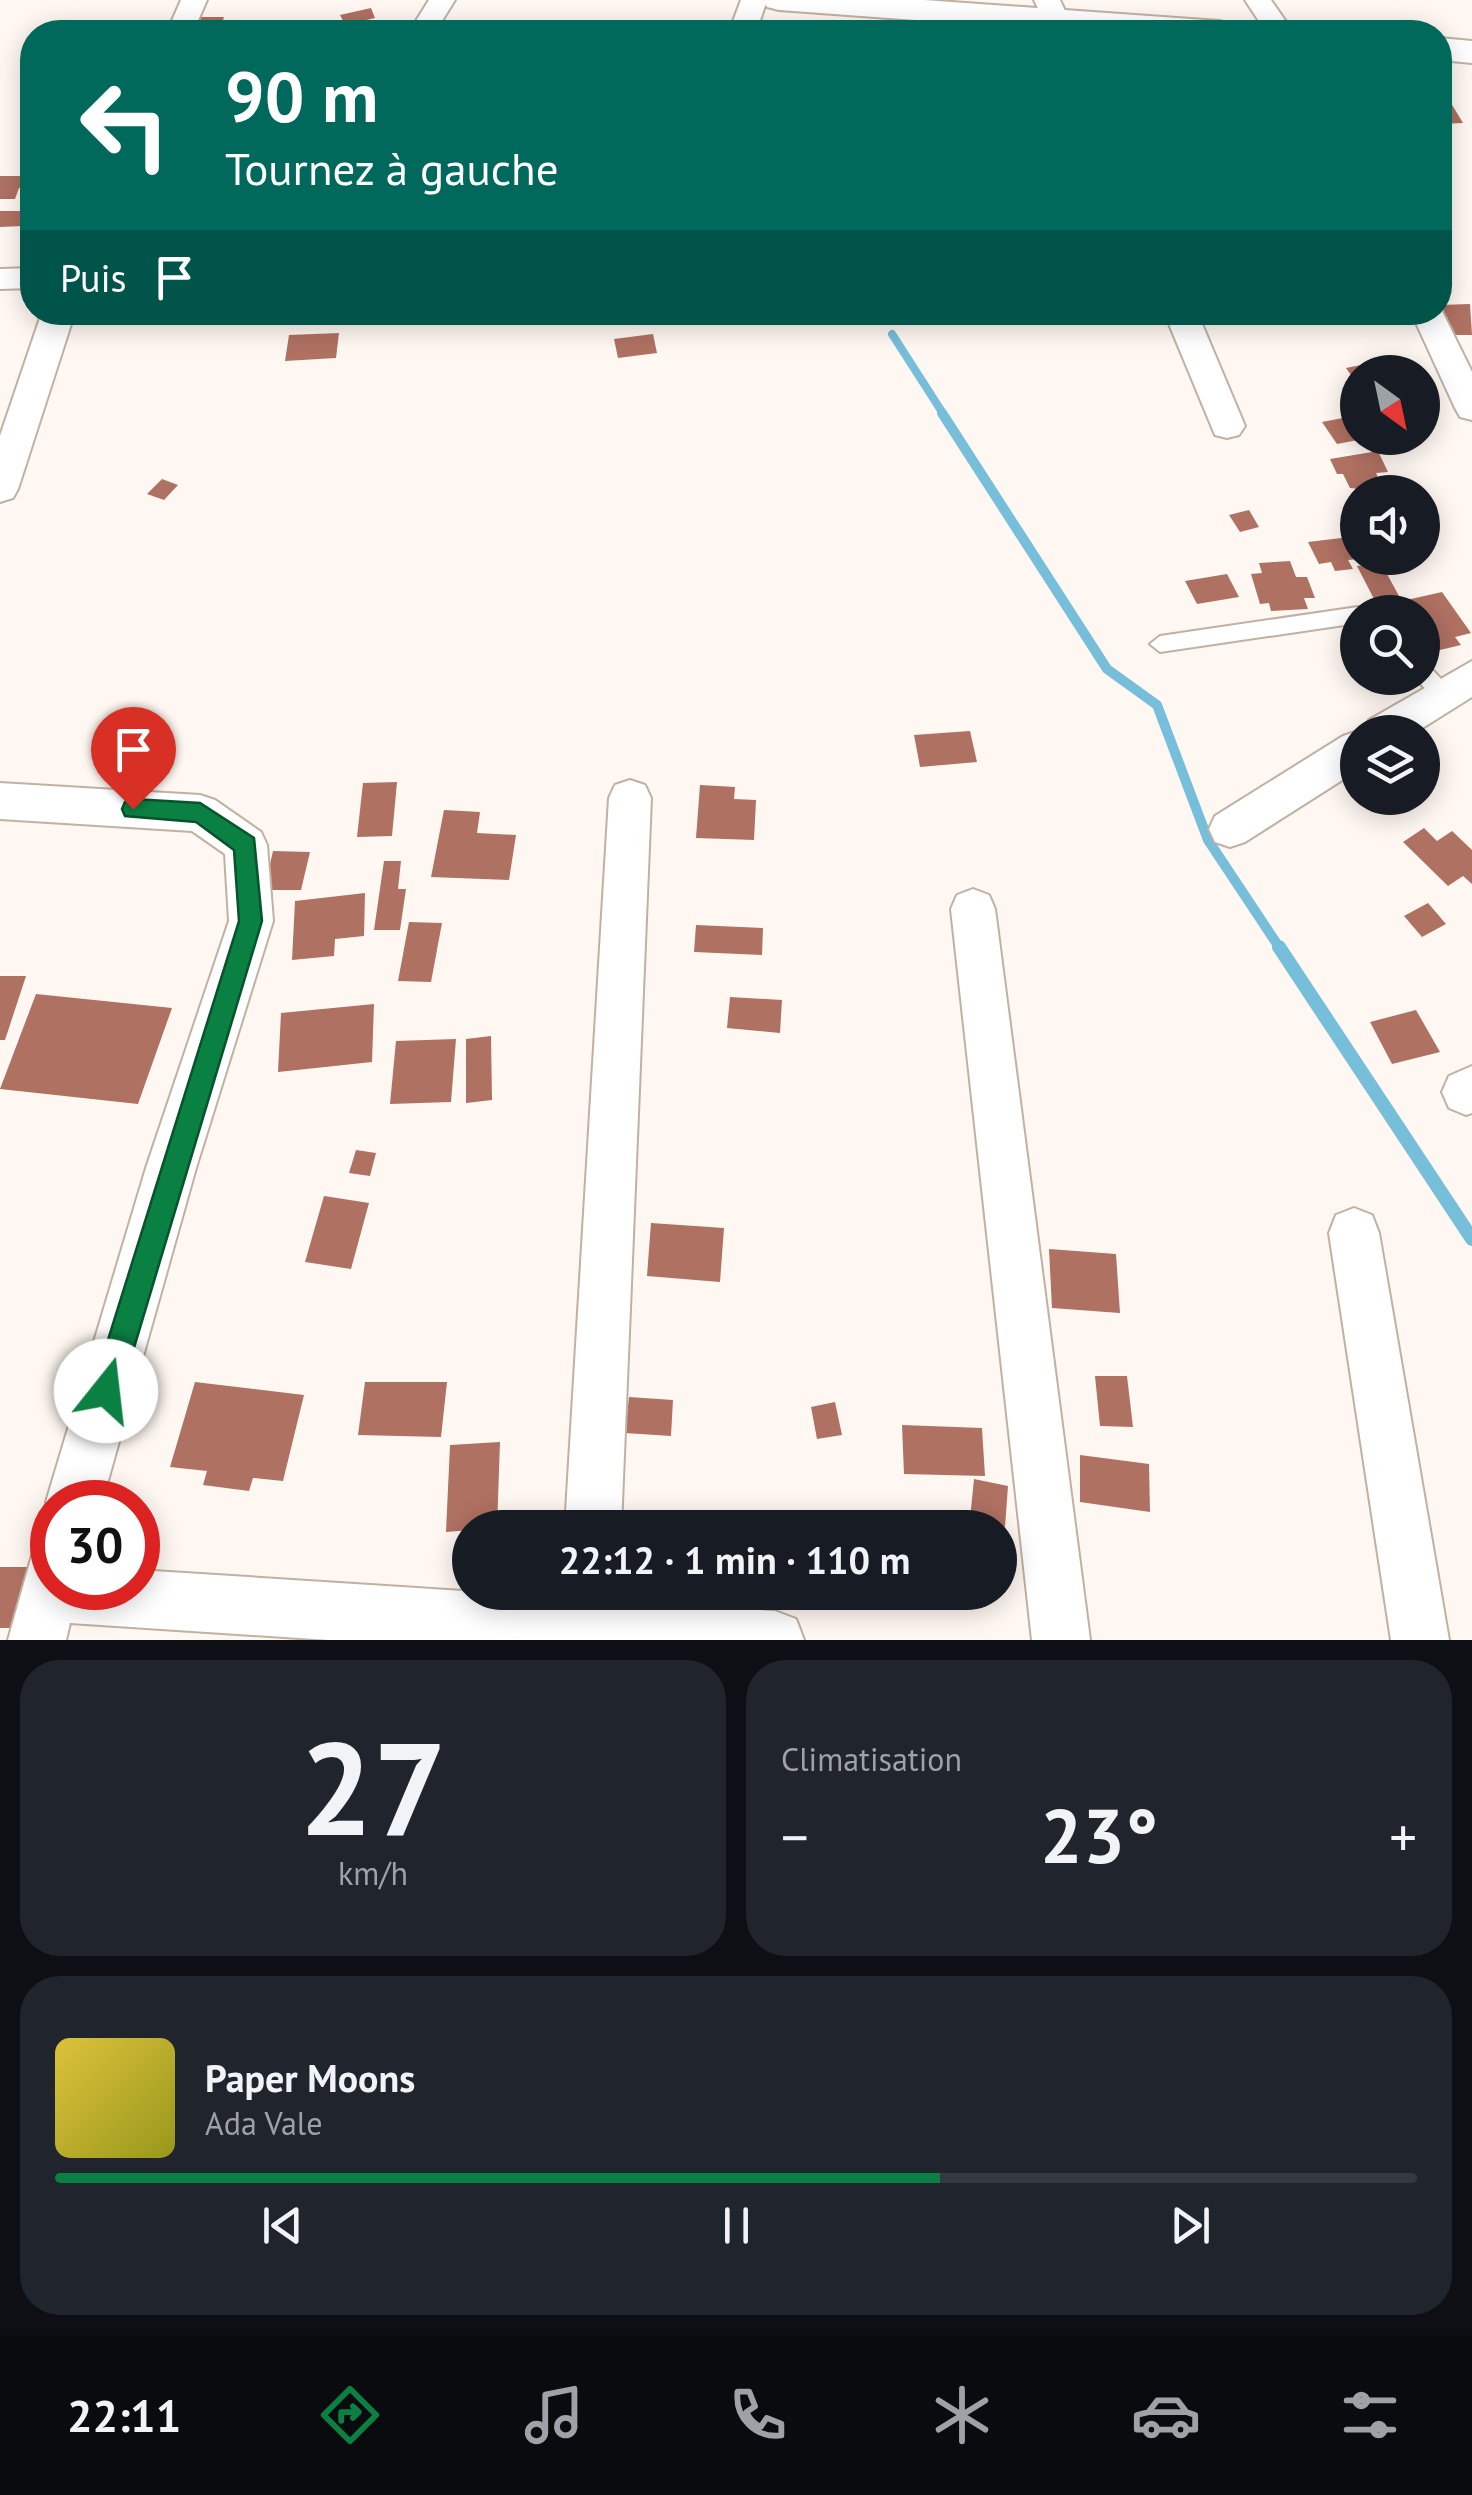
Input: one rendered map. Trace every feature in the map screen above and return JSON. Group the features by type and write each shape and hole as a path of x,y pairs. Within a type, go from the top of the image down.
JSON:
{"street":[{"path":"800,2 1088,20"},
{"path":"0,489 55,325"},
{"path":"1185,325 1227,426"},
{"path":"1433,325 1472,408"},
{"path":"1404,715 1446,681"},
{"path":"1230,828 1340,759"},
{"path":"594,1510 630,798"},
{"path":"0,801 200,812 246,846 250,921 80,1480"},
{"path":"973,909 1062,1640"},
{"path":"1354,1233 1420,1640"},
{"path":"160,1607 589,1620 775,1640"}],"lane":[{"path":"1160,644 1340,619"}],"building":[{"path":"371,8 375,18 342,20 340,15"},
{"path":"196,17 224,17 223,20 195,20"},
{"path":"1452,105 1463,123 1452,124"},
{"path":"0,176 20,176 15,199 0,199"},
{"path":"0,211 20,211 20,226 0,227"},
{"path":"1470,304 1472,335 1453,335 1449,325 1452,325 1452,305"},
{"path":"339,333 336,358 285,361 289,335"},
{"path":"653,334 657,353 618,358 614,339"},
{"path":"1340,419 1340,443 1337,444 1322,422"},
{"path":"1380,455 1388,472 1337,474 1330,459"},
{"path":"162,479 178,485 164,500 147,494"},
{"path":"1249,510 1259,527 1240,532 1229,515"},
{"path":"1340,538 1340,570 1335,571 1331,562 1319,564 1308,542"},
{"path":"1290,561 1296,577 1307,577 1315,598 1304,598 1308,609 1271,611 1269,603 1260,604 1251,574 1262,573 1259,563"},
{"path":"1227,574 1239,597 1197,604 1185,581"},
{"path":"1362,575 1388,575 1398,595 1372,595"},
{"path":"1442,592 1471,633 1455,637 1461,645 1440,650 1440,595 1429,595"},
{"path":"970,731 977,762 920,767 914,735"},
{"path":"397,782 392,836 357,837 363,783"},
{"path":"700,785 735,787 734,799 756,800 754,840 696,838"},
{"path":"444,810 480,812 477,833 516,835 509,880 431,877"},
{"path":"1424,828 1437,841 1452,831 1472,850 1472,884 1463,876 1448,886 1403,842"},
{"path":"273,851 310,852 301,890 264,890"},
{"path":"384,861 401,861 398,889 406,889 400,930 374,930"},
{"path":"365,893 364,936 335,939 334,956 292,960 295,901"},
{"path":"1428,903 1446,924 1422,937 1404,916"},
{"path":"409,922 442,923 431,982 398,981"},
{"path":"696,925 763,928 762,955 694,952"},
{"path":"0,976 26,976 5,1040 0,1040"},
{"path":"36,994 172,1008 138,1104 0,1089"},
{"path":"730,997 782,1000 780,1033 727,1028"},
{"path":"374,1004 372,1062 278,1072 281,1013"},
{"path":"1416,1010 1440,1052 1392,1064 1370,1022"},
{"path":"491,1036 492,1100 466,1103 466,1039"},
{"path":"456,1039 451,1102 390,1104 396,1041"},
{"path":"356,1150 376,1153 370,1176 349,1173"},
{"path":"324,1196 369,1203 351,1269 305,1262"},
{"path":"651,1223 724,1228 720,1282 647,1276"},
{"path":"1049,1249 1116,1254 1120,1313 1052,1308"},
{"path":"1095,1376 1127,1376 1133,1427 1100,1426"},
{"path":"195,1382 304,1395 283,1481 253,1478 249,1491 203,1485 207,1471 170,1467"},
{"path":"365,1382 447,1382 441,1437 358,1435"},
{"path":"629,1397 673,1400 671,1436 625,1433"},
{"path":"835,1402 842,1435 817,1439 811,1407"},
{"path":"902,1425 982,1428 985,1476 904,1474"},
{"path":"500,1442 498,1510 452,1510 452,1532 446,1532 450,1445"},
{"path":"1080,1455 1149,1464 1150,1512 1080,1502"},
{"path":"974,1479 1008,1486 1006,1510 971,1510"},
{"path":"0,1567 30,1567 30,1605 25,1628 0,1628"}],"waterway":[{"path":"892,334 944,415"},
{"path":"942,413 1107,669 1157,705 1208,840 1281,950"},
{"path":"1279,947 1472,1239"}],"route":[{"path":"106,1391 250,921 246,846 200,812 133,809"}]}
